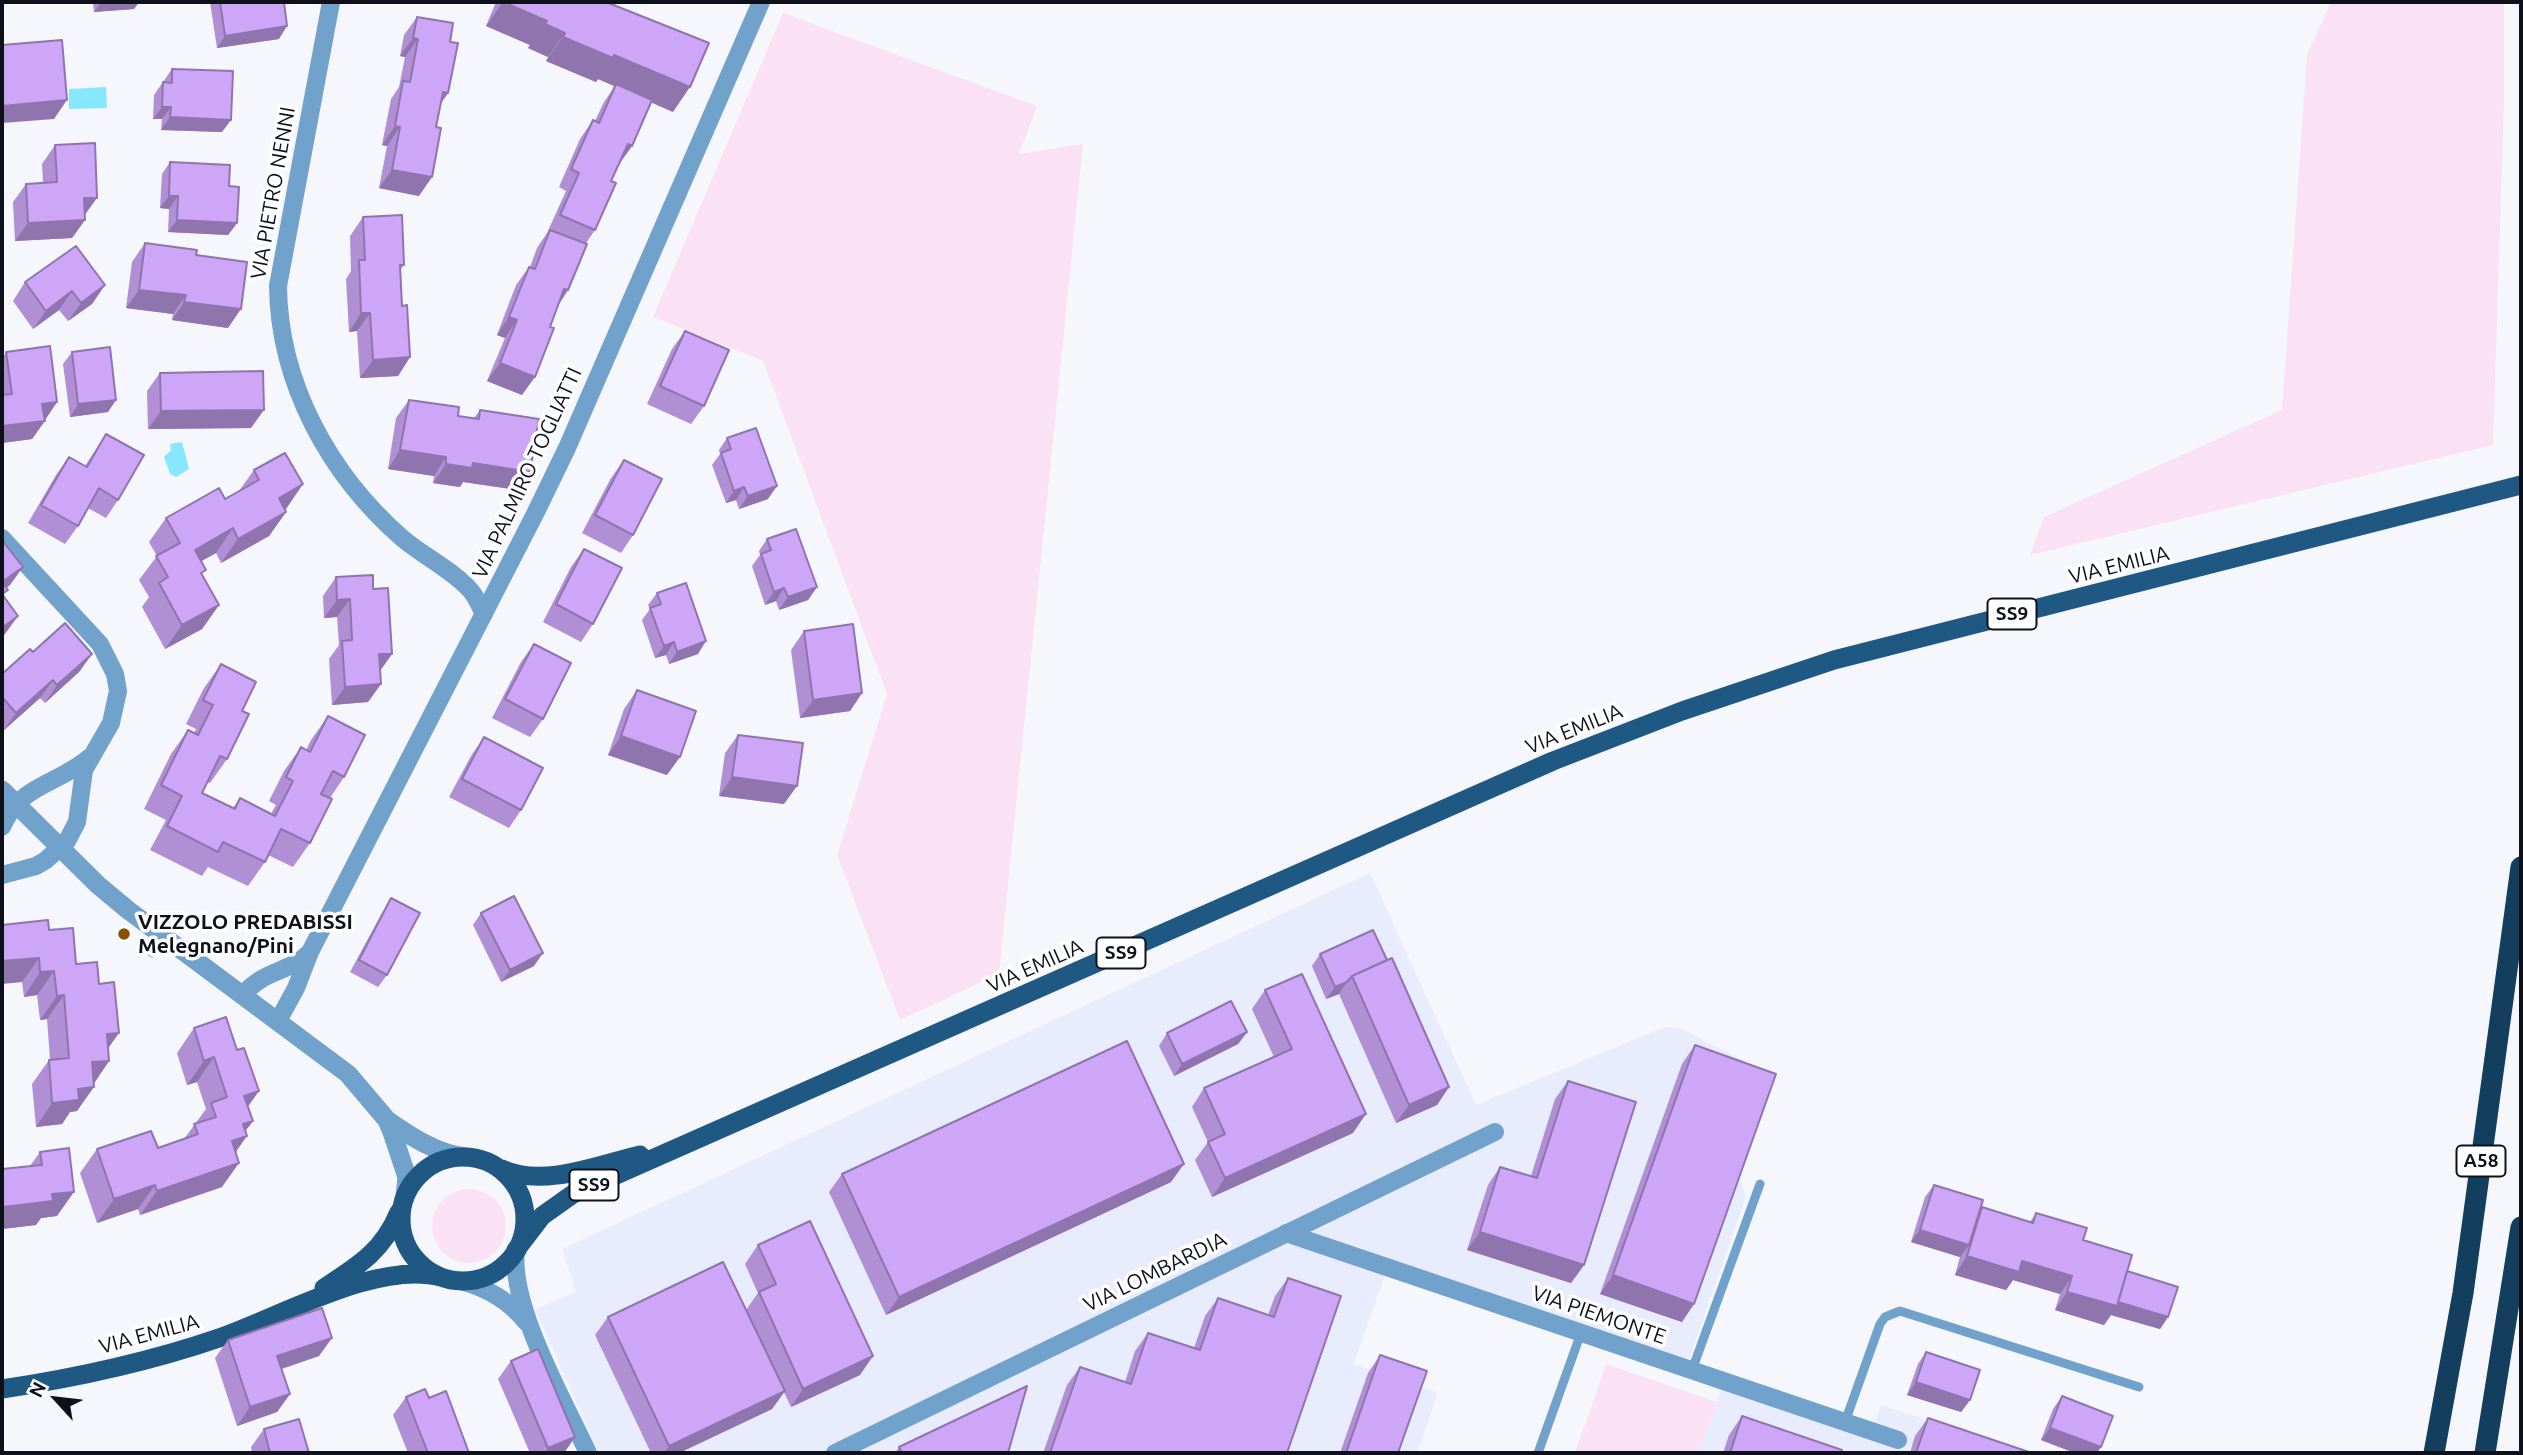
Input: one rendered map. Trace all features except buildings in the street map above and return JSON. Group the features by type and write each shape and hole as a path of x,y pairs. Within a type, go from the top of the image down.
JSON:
{"highway":[{"name":"A58","path":"2434,1453 2463,1293 2521,867"},
{"path":"2485,1453 2521,1227"}],"main road":[{"name":"VIA EMILIA","path":"516,1250 542,1216 564,1199 1553,761 1682,711 1796,672 1894,643 2224,563 2521,485"},
{"name":"VIA EMILIA","path":"496,1166 521,1176 554,1175 688,1143"},
{"path":"466,1157 496,1166 514,1183 523,1203 525,1224 516,1250 504,1265 480,1279 461,1281 441,1277 421,1265 408,1247 401,1222 404,1199 412,1183 426,1169 443,1160 466,1157"},
{"name":"VIA EMILIA","path":"302,1303 367,1259 389,1232 404,1199"},
{"name":"VIA EMILIA","path":"2,1389 97,1372 181,1350 220,1338 302,1303 357,1285 403,1274 421,1273 441,1277"}],"street":[{"name":"VIA PIETRO NENNI","path":"331,2 280,273 278,308 284,344 303,402 317,434 351,484 400,536 471,590 484,614"},
{"name":"VIA PALMIRO TOGLIATTI","path":"278,1021 296,988 310,952 566,448 761,2"},
{"path":"2,538 100,644 116,674 118,691 111,723 98,750 84,770 74,830 60,849 36,866 2,875"},
{"path":"8,797 30,791 82,764 98,750"},
{"path":"2,827 8,797"},
{"path":"8,797 60,849 138,919 348,1074 387,1120 407,1177 404,1199"},
{"path":"243,995 260,978 302,961 310,952"},
{"path":"387,1120 428,1145 466,1157"},
{"name":"VIA LOMBARDIA","path":"835,1453 1495,1132"},
{"name":"VIA PIEMONTE","path":"1286,1233 1898,1440"},
{"path":"516,1250 515,1274 530,1327 588,1453"},
{"path":"461,1281 480,1287 506,1302 530,1327"}],"lane":[{"path":"1692,1370 1760,1184"},
{"path":"1845,1422 1880,1324 1891,1313 1900,1311 2139,1387"},
{"path":"1538,1453 1581,1333"}],"shaded area":[{"path":"2331,2 2504,2 2504,104 2493,445 2030,555 2044,517 2282,410 2307,55"},
{"path":"783,13 1037,106 1019,154 1083,144 999,974 900,1020 837,855 887,694 763,361 653,317"},
{"path":"1370,873 1476,1105 1665,1027 1679,1028 1770,1074 1736,1168 1746,1197 1684,1373 1386,1272 1354,1364 1438,1393 1417,1453 599,1453 535,1309 576,1292 562,1249"},
{"path":"462,1189 476,1189 490,1195 500,1205 506,1226 500,1247 490,1257 476,1263 462,1263 448,1257 438,1247 432,1233 432,1219 438,1205 448,1195"},
{"path":"1606,1364 1717,1402 1698,1453 1575,1453"},
{"path":"1723,1385 1870,1435 1881,1405 2029,1453 1698,1453"}],"water":[{"path":"106,87 107,108 69,109 69,89"},
{"path":"182,442 189,469 176,477 170,474 164,457 171,450 170,444"}],"place":[{"name":"VIZZOLO PREDABISSI Melegnano/Pini","path":"124,934"}]}
